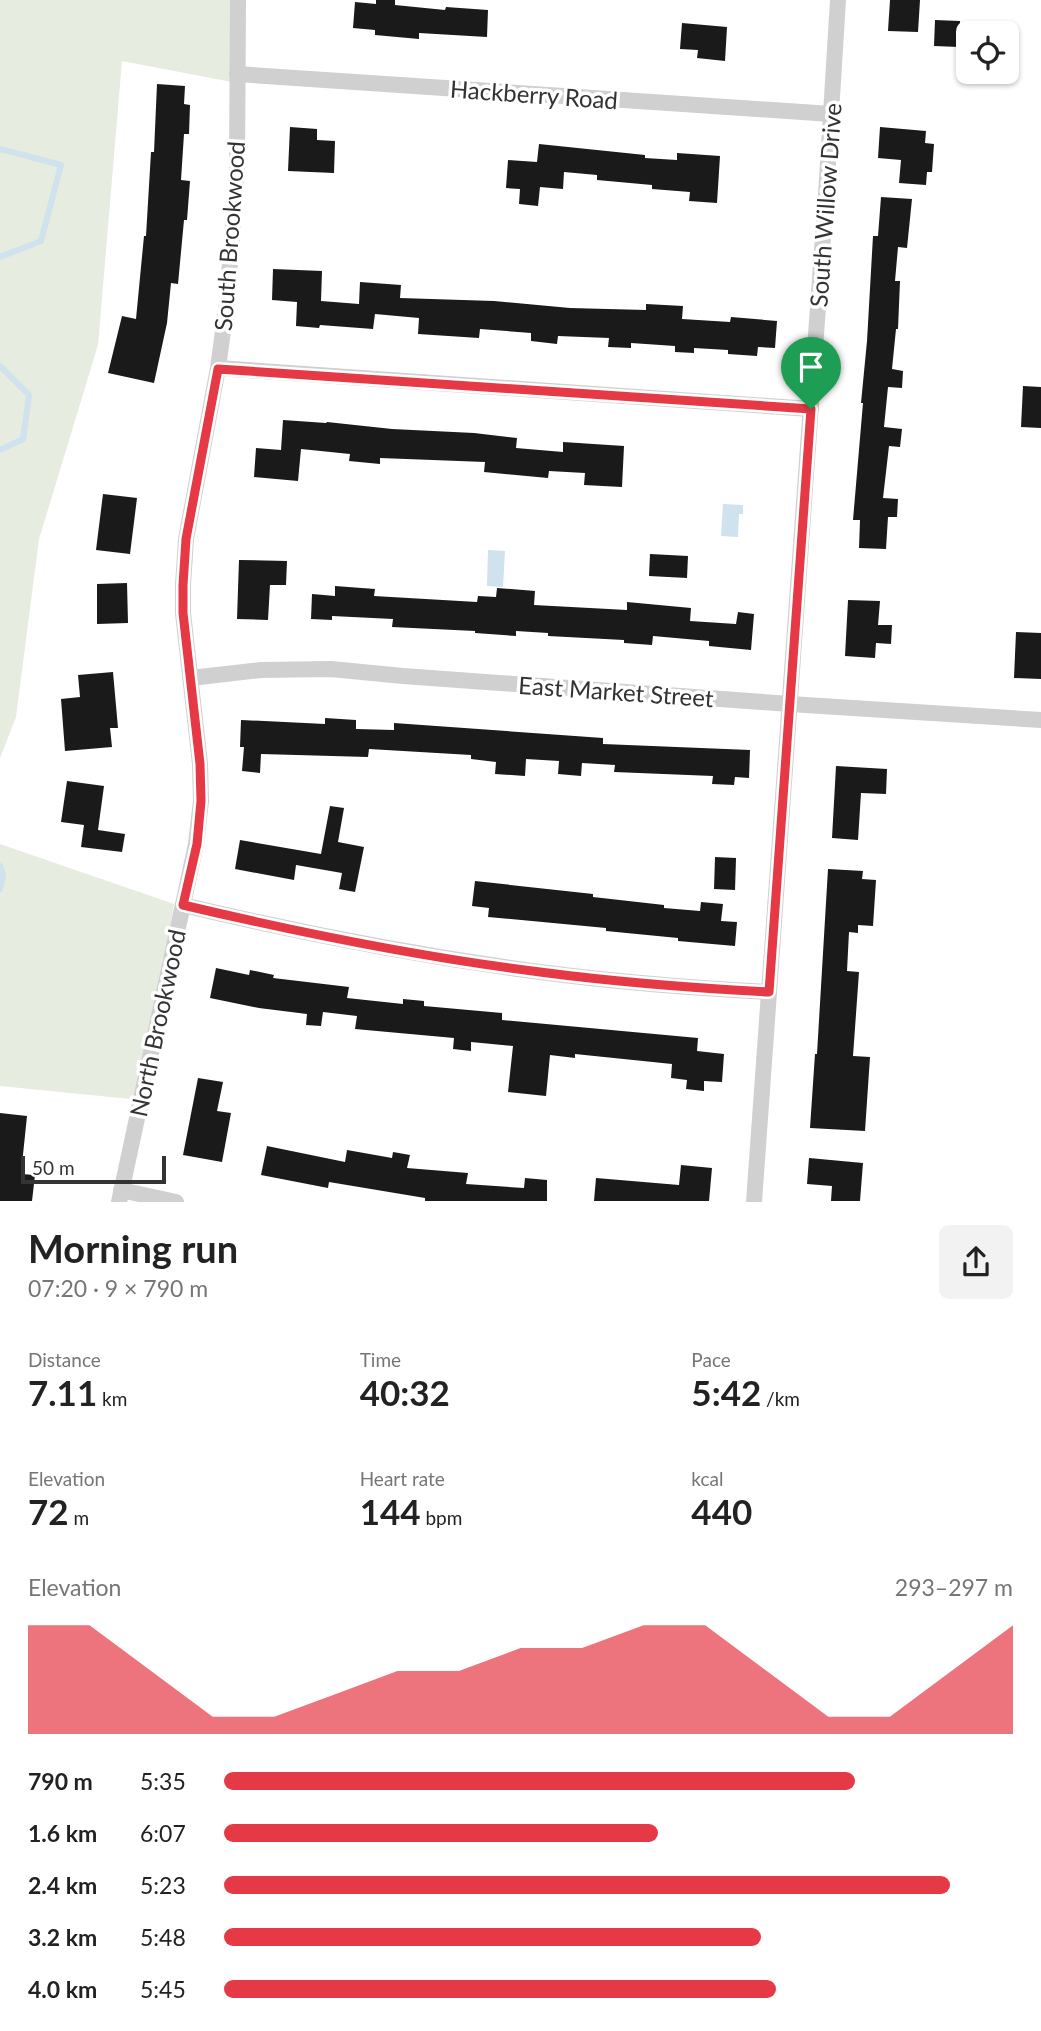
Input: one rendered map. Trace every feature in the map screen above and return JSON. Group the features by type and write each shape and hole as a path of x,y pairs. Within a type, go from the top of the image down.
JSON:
{"street":[{"name":"South Brookwood","path":"191,678 183,608 186,539 218,369 227,302 235,208 238,0"},
{"name":"South Willow Drive","path":"754,1202 838,0"},
{"name":"Hackberry Road","path":"237,74 831,114"},
{"path":"218,369 811,409"},
{"name":"East Market Street","path":"191,678 261,670 331,669 1041,720"},
{"name":"North Brookwood","path":"120,1196 197,844 201,801 200,764 191,678"},
{"path":"183,905 340,940 473,963 608,980 769,992"},
{"path":"120,1196 176,1202"}],"shaded area":[{"path":"0,0 233,0 237,83 122,61 98,345 39,539 16,717 0,758"},
{"path":"0,844 174,904 141,1100 0,1086"}],"water":[{"path":"723,504 743,505 743,514 739,514 738,537 721,536"},
{"path":"488,550 505,551 503,587 487,586"}],"building":[{"path":"376,0 395,0 395,5 445,10 446,7 488,10 487,37 419,33 419,39 375,35 375,30 353,28 355,2 376,4"},
{"path":"890,0 920,0 918,32 888,31"},
{"path":"935,20 960,21 956,21 956,47 934,46"},
{"path":"682,23 727,27 725,61 697,58 698,50 680,49"},
{"path":"157,84 185,86 184,104 190,105 189,134 184,134 181,180 190,181 178,284 171,283 167,323 154,383 108,373 122,316 136,319 146,236 151,152 154,152"},
{"path":"290,127 317,129 317,140 335,141 334,173 288,171"},
{"path":"880,127 926,131 925,143 934,144 932,172 927,172 926,185 899,183 901,160 878,158"},
{"path":"539,144 645,155 645,158 677,160 677,153 720,156 717,203 689,201 690,192 652,189 652,185 597,180 597,175 564,172 563,189 540,187 538,206 519,204 520,189 506,188 508,160 537,162"},
{"path":"881,197 912,199 907,248 898,247 895,281 900,281 898,329 892,369 903,371 902,388 888,387 884,427 902,429 900,447 889,446 883,498 898,499 897,517 888,517 886,549 859,548 860,520 853,520 873,236 878,236"},
{"path":"273,269 322,271 321,301 359,304 360,282 401,285 400,298 494,301 570,308 646,310 646,304 683,306 682,319 730,322 731,317 777,321 775,348 758,347 757,356 728,354 728,350 694,348 694,353 675,352 675,346 631,343 631,348 608,347 609,338 558,336 557,344 531,341 531,333 480,329 479,338 418,334 419,318 375,314 373,329 296,326 297,302 272,300"},
{"path":"1023,386 1041,387 1041,428 1021,427"},
{"path":"283,420 474,433 517,438 516,448 563,452 563,442 624,446 622,487 584,485 585,473 549,471 548,478 484,472 485,462 380,458 380,464 349,461 350,454 301,449 298,481 254,477 256,448 281,450"},
{"path":"103,494 137,498 130,554 96,550"},
{"path":"650,554 688,556 687,578 649,576"},
{"path":"239,560 287,561 286,585 270,585 268,620 237,619"},
{"path":"127,583 128,623 97,624 97,584"},
{"path":"335,586 375,589 374,596 477,602 478,596 496,597 497,588 535,591 534,605 627,610 627,602 691,608 690,621 736,624 738,612 754,614 751,650 709,646 709,641 653,636 652,645 624,643 624,640 548,636 548,633 516,631 516,636 392,627 393,619 332,616 332,620 311,619 312,594 335,596"},
{"path":"848,600 880,601 878,625 892,625 891,644 876,643 875,658 845,656"},
{"path":"1016,632 1041,633 1041,679 1014,678"},
{"path":"113,672 118,728 110,728 112,747 65,751 61,699 80,697 78,675"},
{"path":"325,718 356,720 356,729 394,730 394,723 603,738 603,744 750,750 749,778 735,777 734,785 712,784 713,776 614,772 615,765 582,763 581,776 558,774 559,761 526,759 525,776 495,774 496,762 471,759 471,755 369,749 368,757 261,754 260,773 242,771 244,747 240,747 241,720 325,724"},
{"path":"836,766 887,769 886,794 861,793 858,840 832,838"},
{"path":"67,781 104,786 98,830 125,834 122,852 81,847 84,825 61,822"},
{"path":"330,806 344,808 338,842 364,847 355,892 339,889 342,873 296,865 294,880 235,869 240,840 321,854"},
{"path":"715,857 736,858 735,890 714,889"},
{"path":"828,869 863,871 862,879 876,880 873,926 858,925 858,933 849,932 847,971 859,972 853,1056 870,1057 865,1131 810,1128"},
{"path":"475,881 593,894 593,897 664,905 664,908 700,911 701,902 723,904 721,921 737,922 735,946 606,931 606,928 488,917 489,908 472,906"},
{"path":"216,968 249,975 250,970 274,975 273,978 349,987 347,998 403,1004 403,999 424,1001 424,1006 502,1013 502,1020 698,1038 697,1051 724,1054 722,1082 704,1081 704,1091 686,1089 687,1080 671,1078 672,1064 575,1054 575,1058 550,1055 546,1096 508,1092 513,1046 471,1042 471,1051 453,1049 454,1038 355,1029 357,1016 323,1012 321,1026 306,1025 307,1014 210,998"},
{"path":"198,1078 223,1082 217,1111 231,1113 222,1162 183,1155"},
{"path":"0,1113 27,1116 21,1174 35,1175 32,1201 0,1201"},
{"path":"267,1146 345,1162 347,1150 392,1158 393,1152 410,1155 407,1168 468,1173 466,1184 524,1188 525,1178 547,1180 547,1201 425,1201 425,1198 329,1182 328,1188 261,1175"},
{"path":"809,1158 863,1163 860,1201 831,1201 832,1186 807,1184"},
{"path":"681,1165 712,1168 709,1201 594,1201 596,1178 679,1185"}],"waterway":[{"path":"0,149 61,165 41,241 0,257"},
{"path":"0,366 29,395 23,439 0,450"},
{"path":"0,866 3,875 0,889"}],"route":[{"path":"218,369 811,409 769,992 621,981 473,963 340,940 183,905 197,844 201,801 200,764 183,613 186,539 218,369"}]}
